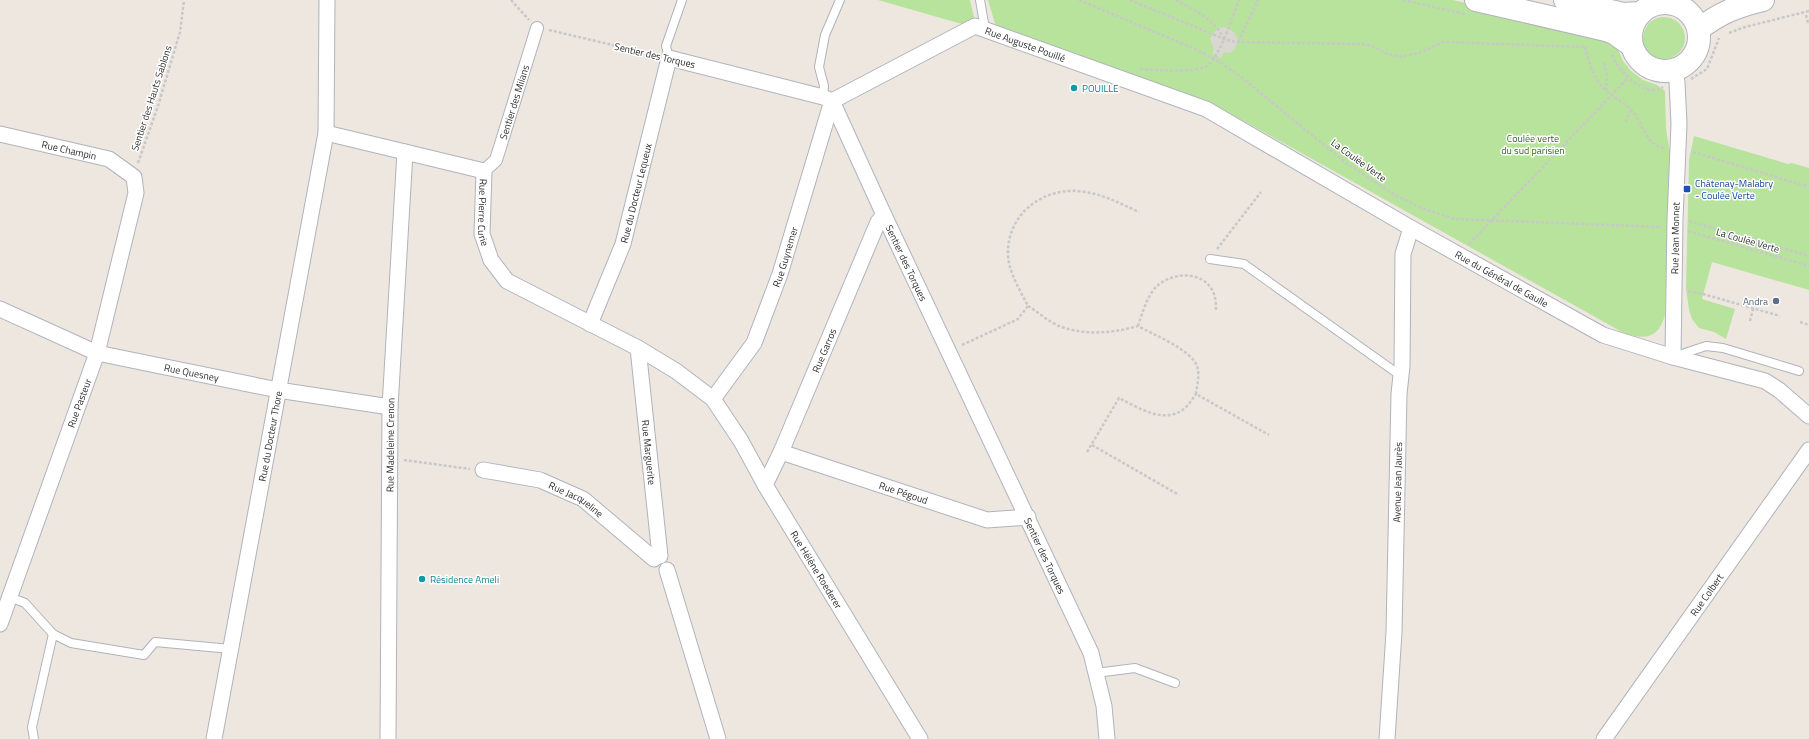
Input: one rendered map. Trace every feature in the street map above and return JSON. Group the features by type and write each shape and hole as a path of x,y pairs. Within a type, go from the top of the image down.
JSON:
{"main road":[{"path":"1565,0 1623,14 1641,13"},
{"path":"1699,29 1715,16 1742,4 1763,0"},
{"path":"1667,3 1689,3 1699,29 1698,46 1692,60 1684,66 1676,79 1644,65 1635,55 1631,45 1632,28 1641,13 1648,7 1667,3"},
{"path":"1474,8 1606,30 1614,33 1631,45"}],"street":[{"path":"326,133 327,0"},
{"name":"Rue Auguste Pouillé","path":"828,99 975,26 1206,109"},
{"name":"Sentier des Milans","path":"484,171 496,160 536,28"},
{"name":"Sentier des Torques","path":"669,58 828,99 1028,517 1091,653 1104,706 1107,739"},
{"name":"Rue du Docteur Lequeux","path":"590,324 623,244 669,58"},
{"name":"Rue Jean Monnet","path":"1673,357 1675,219 1679,124 1676,79"},
{"name":"Rue Guynemer","path":"712,399 754,343 780,274 828,99"},
{"name":"Rue du Général de Gaulle","path":"1206,109 1411,228 1603,335 1673,357 1765,381 1780,390 1809,416"},
{"name":"Rue Pierre Curie","path":"326,133 484,171 482,234 491,260 507,281 638,348 676,371 712,399"},
{"name":"Rue du Docteur Thore","path":"214,739 326,133"},
{"name":"Rue Champin","path":"0,134 109,159 134,177"},
{"name":"Rue Madeleine Crenon","path":"388,739 390,407 405,152"},
{"name":"Rue Pasteur","path":"0,624 97,353 136,193 134,177"},
{"name":"Rue Garros","path":"765,485 781,452 878,222 884,215"},
{"name":"Avenue Jean Jaurès","path":"1388,739 1394,632 1398,516 1397,458 1401,376 1402,254 1411,228"},
{"name":"Rue Quesney","path":"0,309 97,353 278,390 390,407"},
{"name":"Rue Marguerite","path":"638,348 657,558"},
{"name":"Rue Hélène Roederer","path":"712,399 741,441 765,485 920,739"},
{"name":"Rue Colbert","path":"1604,739 1809,450"},
{"name":"Rue Pégoud","path":"781,452 987,520 1028,517"},
{"name":"Rue Jacqueline","path":"483,470 540,480 583,499 657,558"},
{"path":"657,558 653,568 656,572 662,573 667,570 718,739"}],"lane":[{"path":"669,58 666,46 682,0"},
{"path":"828,99 819,67 825,35 840,0"},
{"path":"980,0 985,29"},
{"path":"1210,259 1244,264 1401,376"},
{"path":"1673,357 1706,346 1723,348 1799,371"},
{"path":"10,597 26,603 54,634 71,643 144,655 155,642 231,649"},
{"path":"34,739 32,727 54,634"},
{"path":"1096,673 1135,668 1175,683"}],"path":[{"name":"Sentier des Hauts Sablons","path":"134,177 158,106 180,32 184,0"},
{"path":"511,0 536,28"},
{"name":"La Coulée Verte","path":"1079,0 1213,58 1236,73 1345,162 1390,192 1421,208 1455,219 1666,227"},
{"path":"1130,0 1224,39 1238,42 1362,44 1375,47 1387,54 1401,57 1419,53 1443,42 1586,47 1595,75 1606,90 1610,95 1631,110 1639,120 1649,140 1657,146 1665,148"},
{"path":"1176,0 1202,15 1220,29 1224,39"},
{"path":"1133,68 1178,71 1206,67 1224,39 1239,0"},
{"path":"1238,42 1258,0"},
{"path":"1403,0 1474,8"},
{"path":"1726,34 1745,27 1809,11"},
{"path":"1806,15 1808,23 1809,22"},
{"name":"Sentier des Torques","path":"536,28 669,58"},
{"path":"1611,52 1618,66 1628,78 1641,86 1659,90 1676,79 1707,69 1720,36"},
{"path":"1604,63 1607,75 1606,90"},
{"path":"1459,254 1492,221 1610,95 1628,78"},
{"path":"1626,122 1631,110"},
{"path":"1688,151 1809,187"},
{"path":"1087,452 1119,398 1145,411 1161,416 1174,414 1186,407 1196,394 1198,385 1197,366 1188,354 1138,326 1116,332 1085,332 1059,326 1028,306 1010,264 1008,252 1011,235 1017,220 1027,207 1039,199 1052,194 1069,191 1084,191 1109,198 1139,212"},
{"path":"1210,259 1261,192"},
{"path":"1692,221 1809,256"},
{"name":"La Coulée Verte","path":"1684,228 1809,266"},
{"path":"1138,326 1142,313 1155,288 1165,279 1177,275 1191,276 1204,280 1211,288 1216,298 1216,312"},
{"path":"1703,294 1780,316"},
{"path":"949,351 1018,319 1028,306"},
{"path":"1750,321 1753,309"},
{"path":"1800,322 1809,325"},
{"path":"1196,394 1270,435"},
{"path":"1092,445 1179,495"},
{"path":"389,458 483,470"}],"green space":[{"path":"878,0 970,0 974,17 972,27"},
{"name":"Coulée verte du sud parisien","path":"988,0 1453,0 1609,37 1612,45 1617,47 1623,61 1631,71 1643,80 1657,85 1665,91 1666,129 1670,153 1665,315 1662,323 1654,333 1649,336 1643,337 1622,332 1208,101 1021,40 1000,26 996,27"},
{"path":"1660,17 1668,17 1676,20 1682,26 1685,38 1682,50 1676,56 1668,59 1660,59 1652,56 1646,50 1643,42 1643,34 1646,26 1652,20"},
{"path":"1694,136 1788,164 1792,163 1809,168 1809,290 1712,262 1702,299 1735,309 1726,339 1714,332 1699,328 1692,319 1689,310 1686,288 1689,160"}],"shaded area":[{"path":"1225,27 1234,32 1238,39 1234,50 1230,53 1224,52 1221,58 1212,53 1214,49 1210,39 1217,29"}],"place":[{"name":"POUILLE","path":"1074,88"},
{"name":"Châtenay-Malabry - Coulée Verte","path":"1687,189"},
{"name":"Andra","path":"1776,301"},
{"name":"Résidence Ameli","path":"422,579"}]}
